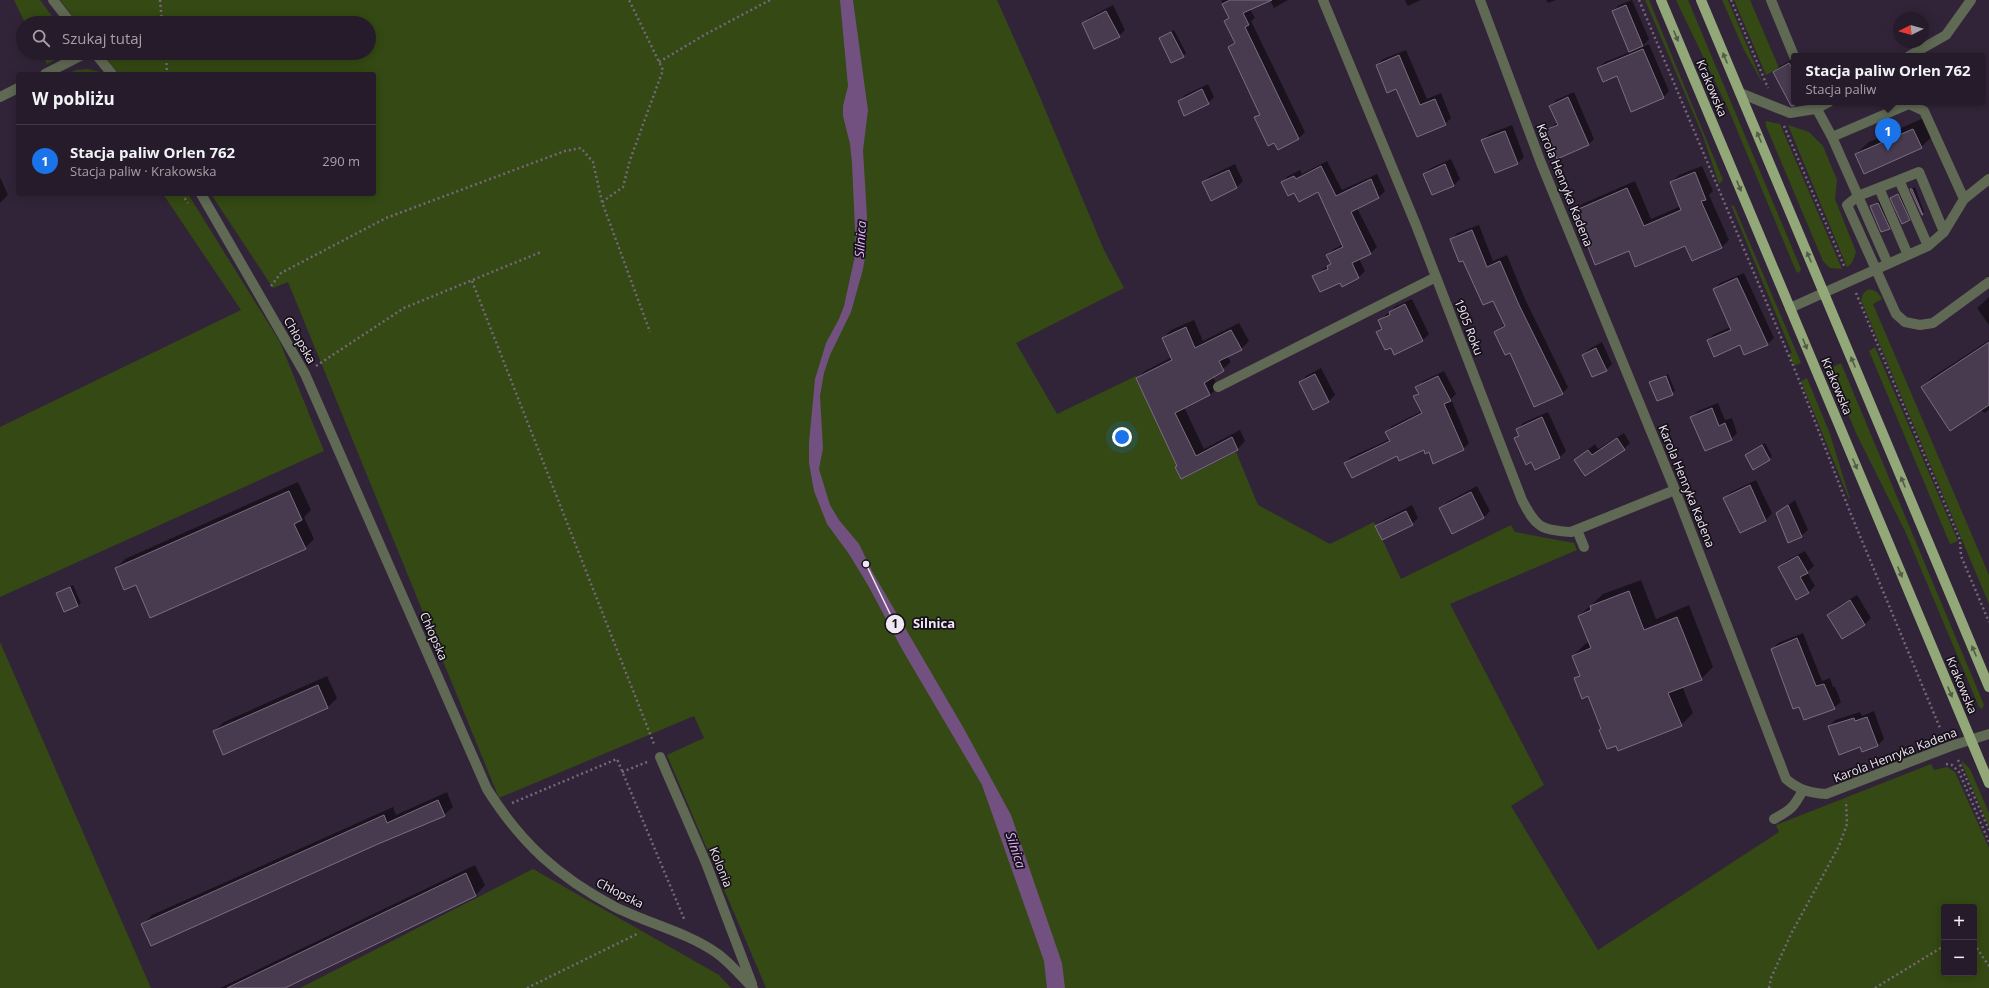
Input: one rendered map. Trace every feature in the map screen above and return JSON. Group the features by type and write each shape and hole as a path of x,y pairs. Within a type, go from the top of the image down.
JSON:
{"main road":[{"name":"Krakowska","path":"1661,0 1989,783"},
{"name":"Krakowska","path":"1701,0 1989,687"}],"street":[{"path":"53,0 66,16"},
{"name":"1905 Roku","path":"1323,0 1436,276 1522,500 1532,519 1543,528 1555,531 1571,532 1675,490"},
{"name":"Karola Henryka Kadena","path":"1480,0 1541,163 1675,490 1786,779 1796,788 1826,794 1843,789 1930,754 1989,734"},
{"path":"1771,0 1793,53"},
{"path":"1914,53 1946,35 1971,0"},
{"path":"48,72 72,60"},
{"path":"101,60 110,72"},
{"path":"0,97 16,89"},
{"path":"1740,94 1777,110 1790,113 1814,106 1832,137 1888,264"},
{"path":"1832,137 1907,105"},
{"path":"1911,105 1924,111 1964,199"},
{"path":"1944,232 1919,172 1858,196 1847,205 1896,314 1905,322 1920,325 1933,323 1989,282"},
{"path":"1790,308 1851,282 1928,246 1944,232 1964,199 1989,179"},
{"path":"1899,180 1928,246"},
{"path":"1879,188 1908,255"},
{"name":"Chłopska","path":"202,196 305,374 487,789 499,808 526,842 576,884 616,907 693,940 718,954 753,988"},
{"path":"1218,386 1436,276"},
{"path":"1578,530 1584,547"},
{"name":"Kolonia","path":"660,757 706,863 753,988"},
{"path":"1774,819 1790,811 1795,806 1803,790"}],"path":[{"path":"160,0 161,16"},
{"path":"602,202 623,188 630,160 663,70 629,0"},
{"path":"659,62 706,34 770,0"},
{"path":"1639,0 1799,382 1850,512 1940,728"},
{"path":"1731,0 1960,540 1961,556 1989,622"},
{"path":"166,60 167,72"},
{"path":"261,300 281,273 386,218 564,151 581,148 593,162 602,202 650,332"},
{"path":"305,374 404,308 541,252"},
{"path":"472,281 660,757 622,772"},
{"path":"1930,754 1936,768 1945,764 1956,768 1989,842"},
{"path":"499,808 617,759 693,940"},
{"path":"1958,760 1989,830"},
{"path":"1769,988 1771,978 1791,934 1839,846 1847,824 1847,806 1843,789"},
{"path":"527,988 655,924"},
{"path":"1875,988 1941,948"},
{"path":"1977,948 1989,966"}],"green space":[{"path":"14,0 40,0 52,16 22,16"},
{"path":"60,0 997,0 1037,90 1104,250 1124,288 1016,343 1057,414 1136,376 1184,478 1236,452 1258,505 1330,544 1374,522 1401,579 1511,525 1515,532 1574,543 1577,550 1450,604 1544,785 1511,806 1598,950 1779,832 1776,825 1931,764 1934,770 1947,767 1955,772 1989,848 1989,988 766,988 667,755 704,738 694,716 499,798 288,282 273,288 212,196 376,196 376,72 117,72 108,60 376,60 376,16 73,16"},
{"path":"1645,0 1649,0 1723,180 1719,184 1703,136"},
{"path":"1676,0 1688,0 1801,269 1799,273 1796,271 1730,113"},
{"path":"1722,0 1728,0 1763,84 1744,50"},
{"path":"1734,0 1750,0 1779,68 1766,75"},
{"path":"45,60 54,60 47,64"},
{"path":"88,69 100,72 72,72 76,70"},
{"path":"1766,121 1780,124 1842,269 1830,268 1823,261 1766,126"},
{"path":"1788,125 1809,132 1823,146 1837,180 1835,199 1856,252 1852,263 1847,267"},
{"path":"164,196 189,196 280,342 324,451 0,597 0,427 241,310"},
{"path":"1731,205 1734,206 1801,363 1794,366 1789,354 1792,353"},
{"path":"1867,290 1874,290 1882,299 1873,304 1989,575 1989,604 1861,300 1863,294"},
{"path":"1875,347 1958,541 1950,544 1869,351"},
{"path":"1841,363 1984,705 1982,709 1979,707 1905,531 1856,433 1829,369"},
{"path":"1807,378 1830,434 1850,499 1801,381"},
{"path":"0,642 147,979 151,988 0,988"},
{"path":"1962,761 1970,769 1989,813 1989,827 1962,764"},
{"path":"533,869 719,975 731,988 300,988"}],"water":[{"path":"840,0 853,0 868,110 863,150 867,217 866,252 863,269 851,312 830,355 824,373 820,396 823,448 819,469 830,505 839,520 859,544 873,573 963,727 1011,815 1062,963 1065,988 1047,988 1044,961 982,785 903,651 869,587 849,554 827,524 814,491 809,463 809,443 815,379 826,343 844,306 856,251 852,163 850,144 843,116 843,106 848,86"}],"building":[{"path":"1230,0 1272,0 1243,13 1249,25 1245,27 1299,139 1278,150 1274,143 1268,146 1254,117 1260,115 1228,47 1235,43 1224,21 1229,18 1222,4"},
{"path":"1626,5 1643,46 1629,52 1612,11"},
{"path":"1106,11 1120,37 1094,49 1082,23"},
{"path":"1171,32 1184,57 1171,63 1159,38"},
{"path":"1643,49 1664,98 1631,112 1617,76 1603,82 1597,68"},
{"path":"1399,55 1420,105 1435,99 1446,125 1417,137 1396,89 1387,93 1376,65"},
{"path":"1789,63 1791,67 1791,105 1794,106 1791,106 1773,72"},
{"path":"1202,89 1209,104 1184,116 1178,101"},
{"path":"1568,97 1589,145 1557,159 1545,130 1558,125 1549,106"},
{"path":"1913,129 1922,148 1864,174 1855,154"},
{"path":"1505,131 1518,164 1495,173 1481,140"},
{"path":"1445,164 1454,186 1432,195 1423,174"},
{"path":"1321,166 1336,196 1371,179 1379,198 1351,212 1371,254 1352,263 1359,278 1342,287 1340,283 1320,292 1312,276 1328,269 1327,266 1331,264 1326,255 1343,247 1318,192 1299,202 1294,193 1288,196 1281,182 1294,176 1296,179"},
{"path":"1229,170 1237,188 1211,201 1202,182"},
{"path":"1695,172 1706,200 1701,201 1722,248 1692,261 1685,246 1635,267 1629,251 1595,265 1574,211 1627,188 1644,226 1681,210 1670,182"},
{"path":"1910,189 1912,189 1923,215 1922,215"},
{"path":"1898,194 1910,220 1902,224 1890,198"},
{"path":"1878,203 1890,229 1881,232 1870,206"},
{"path":"1472,230 1487,267 1500,261 1519,305 1563,394 1534,407 1510,353 1505,355 1494,332 1505,326 1493,301 1483,305 1463,261 1459,262 1450,239"},
{"path":"1737,278 1768,345 1744,355 1740,345 1714,357 1707,340 1731,330 1713,289"},
{"path":"1405,304 1423,341 1394,355 1391,348 1385,350 1376,332 1382,329 1378,320 1390,315 1389,312"},
{"path":"1186,327 1195,348 1231,330 1242,350 1219,361 1224,371 1204,383 1210,395 1175,413 1196,456 1232,437 1238,450 1181,479 1175,467 1177,466 1136,378 1172,360 1162,338"},
{"path":"1989,342 1989,405 1950,431 1921,387"},
{"path":"1596,348 1607,371 1592,377 1582,355"},
{"path":"1315,374 1329,402 1313,410 1299,382"},
{"path":"1438,376 1451,401 1444,404 1464,450 1433,464 1429,452 1425,454 1424,450 1399,461 1397,456 1352,478 1344,463 1390,441 1385,432 1422,413 1413,396 1419,394 1415,387"},
{"path":"1666,376 1673,395 1657,401 1649,382"},
{"path":"1712,408 1719,426 1725,423 1732,440 1705,451 1690,417"},
{"path":"1542,417 1560,458 1535,470 1531,462 1526,465 1514,438 1519,436 1516,429"},
{"path":"1617,438 1625,450 1585,476 1574,460 1588,450 1592,455"},
{"path":"1762,445 1770,460 1753,470 1745,455"},
{"path":"1750,485 1766,521 1740,533 1723,498"},
{"path":"289,491 302,520 294,524 306,549 150,618 136,585 124,590 115,568"},
{"path":"1471,492 1484,518 1452,534 1439,508"},
{"path":"1788,505 1802,537 1788,543 1776,513"},
{"path":"1406,511 1413,525 1382,540 1375,526"},
{"path":"1798,556 1808,573 1800,577 1809,593 1796,600 1778,567"},
{"path":"70,587 78,606 64,612 56,593"},
{"path":"1629,591 1644,630 1677,617 1702,680 1668,693 1682,726 1618,751 1616,746 1607,749 1588,696 1582,699 1574,678 1580,676 1572,656 1591,648 1578,616 1591,610 1590,606"},
{"path":"1850,600 1865,625 1842,639 1827,615"},
{"path":"1797,638 1816,686 1824,684 1835,709 1804,720 1799,707 1793,709 1771,649"},
{"path":"318,685 328,708 223,755 213,731"},
{"path":"1867,717 1878,746 1862,752 1860,747 1839,755 1828,726 1854,718 1855,721"},
{"path":"438,800 445,816 378,844 151,946 141,924 384,815 387,823"},
{"path":"466,873 476,896 285,988 227,988"}],"place":[{"name":"Stacja paliw Orlen 762","path":"1888,151"},
{"name":"Silnica","path":"866,564"}]}
